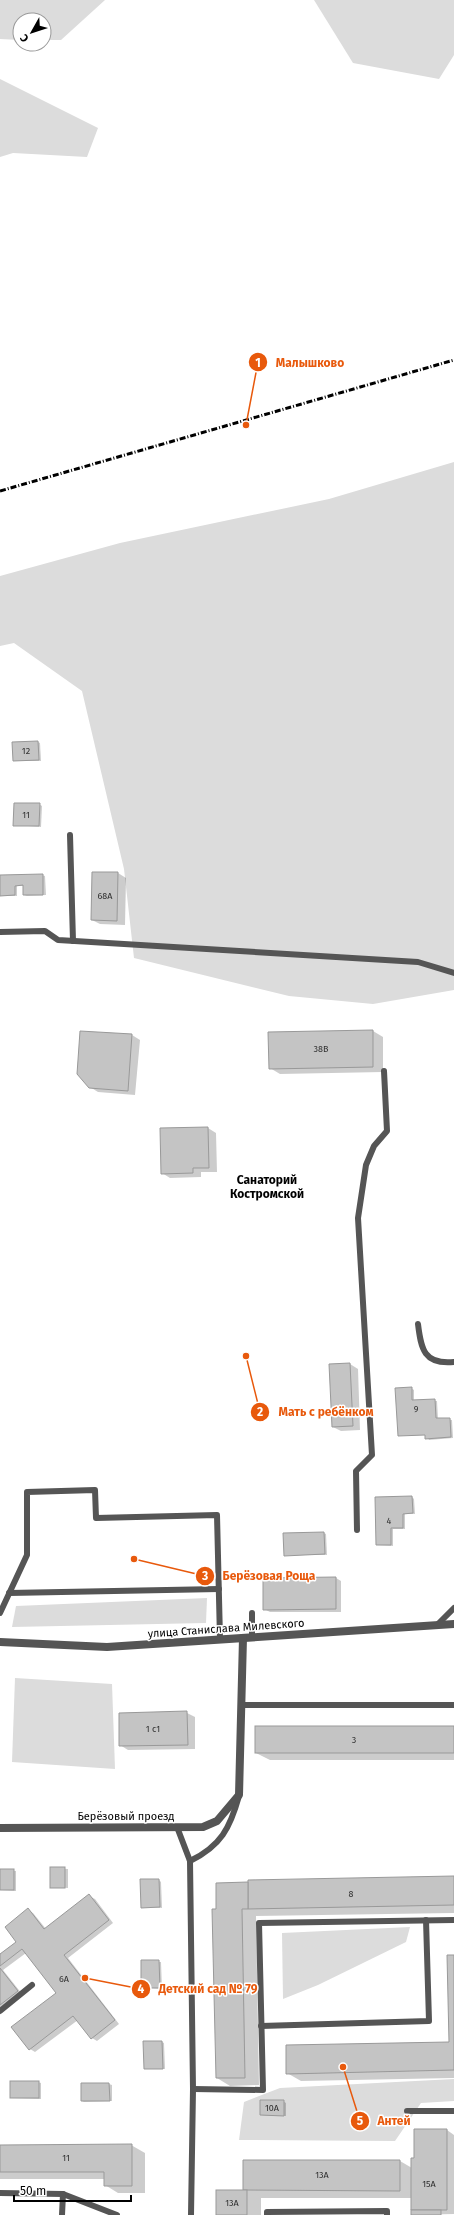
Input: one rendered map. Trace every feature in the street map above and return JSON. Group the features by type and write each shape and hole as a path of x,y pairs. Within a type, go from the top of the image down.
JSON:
{"street":[{"name":"улица Станислава Милевского","path":"0,1642 107,1648 454,1624"},
{"path":"239,1795 243,1638"},
{"name":"Берёзовый проезд","path":"0,1828 203,1827 217,1821 239,1795"}],"lane":[{"path":"70,835 72,941"},
{"path":"0,932 45,931 58,940 418,962 454,973"},
{"path":"357,1530 356,1471 372,1455 358,1218 366,1165 374,1146 387,1131 384,1071"},
{"path":"418,1324 421,1349 431,1359 443,1363 454,1362"},
{"path":"0,1612 27,1555 27,1492 95,1490 96,1518 217,1515 220,1639"},
{"path":"9,1593 219,1589"},
{"path":"437,1625 454,1608"},
{"path":"252,1613 252,1637"},
{"path":"241,1705 454,1704"},
{"path":"190,1861 204,1854 213,1846 232,1822 239,1795"},
{"path":"177,1827 190,1861 194,2089 191,2215"},
{"path":"261,2026 429,2021 426,1920"},
{"path":"194,2089 263,2090 259,1923 454,1920"},
{"path":"0,2011 32,1985"},
{"path":"407,2111 454,2111"},
{"path":"0,2193 63,2194 117,2215"},
{"path":"62,2215 63,2194"},
{"path":"267,2215 267,2212 386,2211 386,2215"}],"shaded area":[{"path":"0,0 105,0 61,40 52,40 52,12 12,12 12,40 0,39"},
{"path":"314,0 454,0 454,55 439,79 353,63"},
{"path":"0,79 98,128 87,157 13,153 0,157"},
{"path":"454,462 454,990 373,1004 289,996 134,958 124,869 82,691 14,643 0,646 0,576 120,543 329,499"},
{"path":"207,1598 206,1623 12,1627 16,1606"},
{"path":"15,1678 112,1684 115,1769 12,1762"},
{"path":"410,1927 406,1942 318,1985 283,1999 282,1933"},
{"path":"454,2079 454,2101 421,2103 395,2141 239,2140 244,2102 280,2088"}],"building":[{"path":"38,741 39,760 13,761 12,742"},
{"path":"14,803 40,803 39,826 13,826"},
{"path":"92,872 118,872 117,921 91,920"},
{"path":"43,874 43,895 23,895 23,885 15,886 15,895 0,896 0,875"},
{"path":"373,1030 373,1067 269,1069 268,1032"},
{"path":"80,1031 132,1034 128,1091 89,1088 77,1074"},
{"path":"208,1127 209,1168 193,1168 193,1173 161,1174 160,1128"},
{"path":"350,1363 353,1426 332,1427 329,1364"},
{"path":"412,1387 412,1400 435,1399 436,1418 450,1418 451,1437 425,1439 425,1435 398,1436 395,1388"},
{"path":"412,1496 413,1513 403,1514 403,1528 391,1528 391,1545 376,1545 375,1497"},
{"path":"324,1532 325,1554 284,1556 283,1533"},
{"path":"336,1577 336,1609 263,1610 263,1578"},
{"path":"187,1711 188,1745 119,1746 119,1713"},
{"path":"255,1726 454,1726 454,1753 255,1753"},
{"path":"50,1867 65,1867 65,1888 50,1888"},
{"path":"0,1869 14,1869 14,1890 0,1890"},
{"path":"454,1876 454,1905 248,1909 248,1880"},
{"path":"140,1879 159,1879 160,1907 141,1908"},
{"path":"248,1882 248,1909 242,1909 245,2078 216,2078 212,1909 216,1909 216,1883"},
{"path":"89,1894 109,1920 64,1955 115,2020 91,2039 73,2016 29,2050 11,2027 56,1993 22,1949 0,1966 0,1954 16,1942 5,1927 28,1908 44,1929"},
{"path":"447,1955 454,1955 454,2070 286,2074 286,2045 449,2042"},
{"path":"141,1960 159,1960 160,1988 141,1988"},
{"path":"0,1968 18,1991 0,2005"},
{"path":"143,2041 162,2041 163,2069 144,2069"},
{"path":"10,2081 39,2081 39,2098 10,2098"},
{"path":"81,2083 109,2083 110,2101 81,2101"},
{"path":"260,2100 284,2100 284,2116 260,2115"},
{"path":"414,2129 447,2129 447,2210 411,2210 411,2158 414,2158"},
{"path":"132,2144 132,2186 104,2186 104,2172 0,2172 0,2145"},
{"path":"243,2160 400,2160 400,2191 243,2190"},
{"path":"216,2190 247,2190 247,2215 216,2215"},
{"path":"411,2210 441,2210 441,2215 411,2215"}],"railway":[{"path":"0,491 454,360"}],"place":[{"name":"Малышково","path":"246,425"},
{"name":"Мать с ребёнком","path":"246,1356"},
{"name":"Берёзовая Роща","path":"134,1559"},
{"name":"Детский сад № 79","path":"85,1978"},
{"name":"Антей","path":"343,2067"}],"district":[{"name":"Санаторий Костромской","path":"267,1187"}]}
